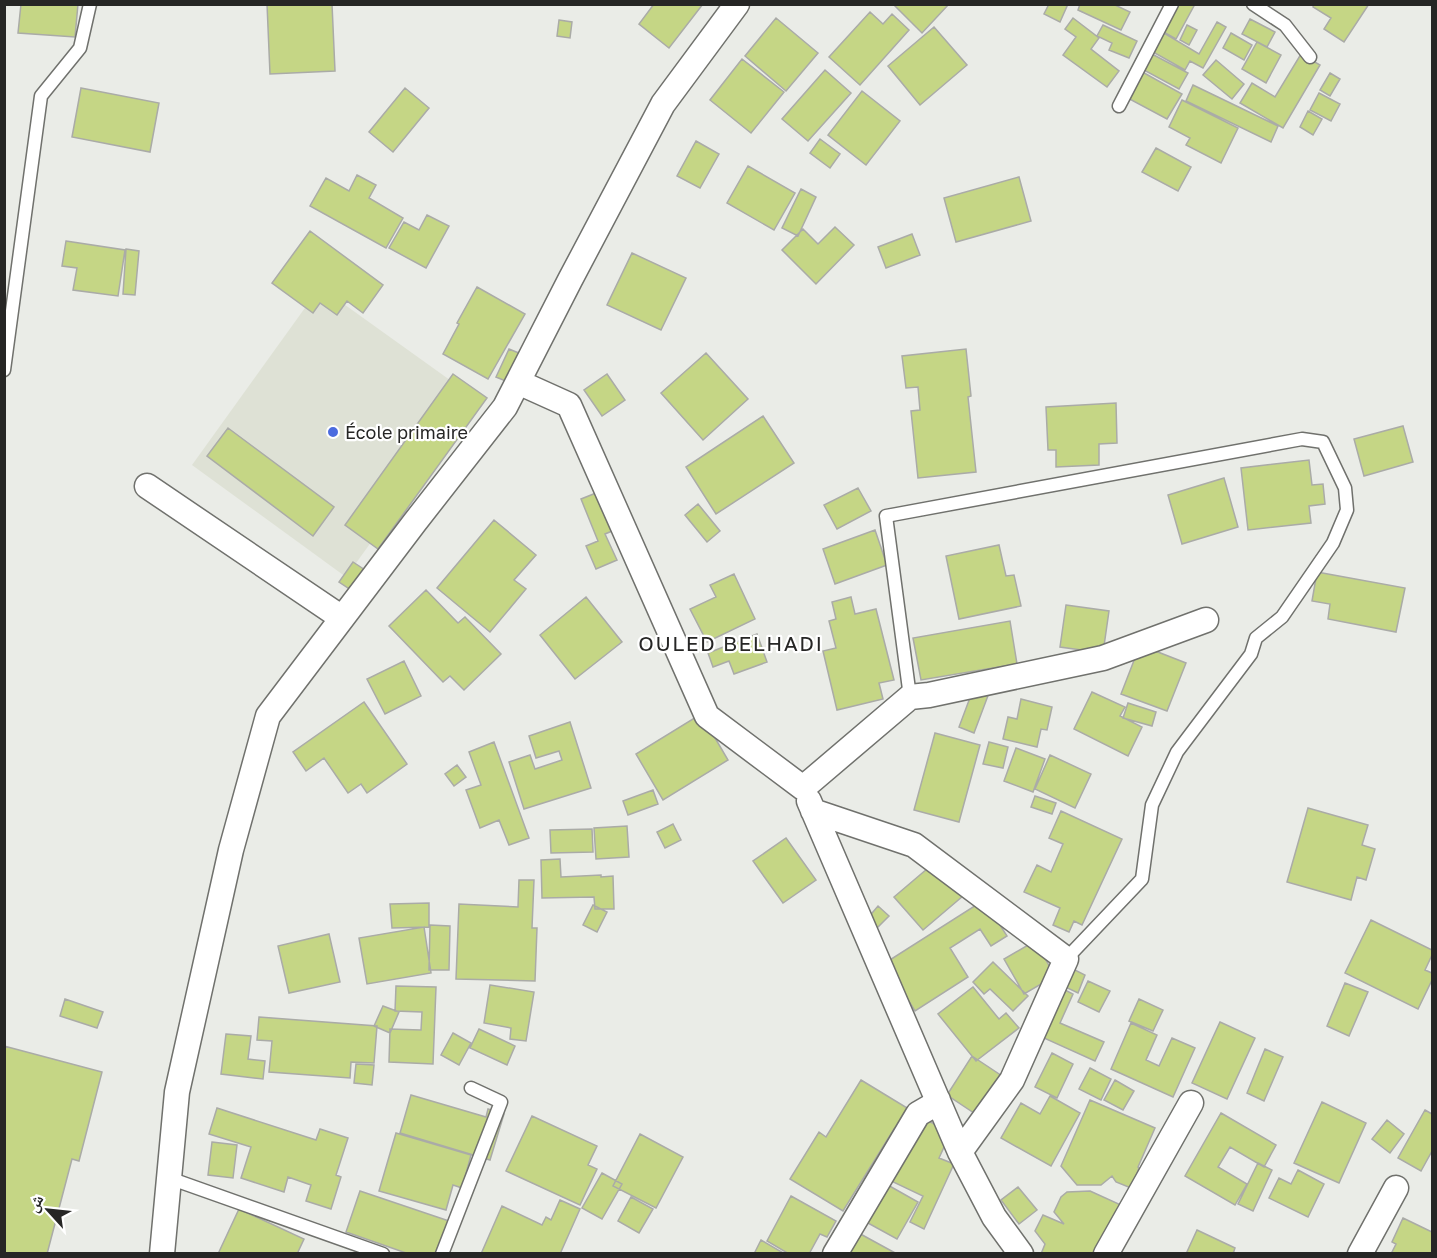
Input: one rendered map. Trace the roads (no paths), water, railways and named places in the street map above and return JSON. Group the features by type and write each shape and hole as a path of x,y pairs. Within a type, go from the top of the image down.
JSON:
{"street":[{"path":"162,1254 177,1092 231,850 268,716 505,407 663,104 737,4"},
{"path":"518,382 569,405 707,716 803,788 960,1152 994,1217 1021,1254"},
{"path":"147,486 342,618"},
{"path":"803,788 910,697 929,695 1103,658 1206,620"},
{"path":"813,811 914,845 1066,959 1012,1080 960,1152"},
{"path":"835,1254 918,1114 937,1103 938,1100"},
{"path":"1106,1254 1191,1103"},
{"path":"1360,1254 1396,1188"}],"lane":[{"path":"4,370 41,96 80,48 90,4"},
{"path":"1119,106 1172,4"},
{"path":"1253,4 1285,25 1311,57"},
{"path":"910,697 886,516 1302,439 1323,442 1345,488 1347,510 1333,543 1282,617 1256,638 1251,654 1177,752 1152,805 1142,879 1066,959"},
{"path":"442,1254 501,1102 471,1088"},
{"path":"169,1178 383,1254"}],"place":[{"name":"École primaire","path":"333,432"}],"district":[{"name":"OULED BELHADI","path":"731,643"}]}
